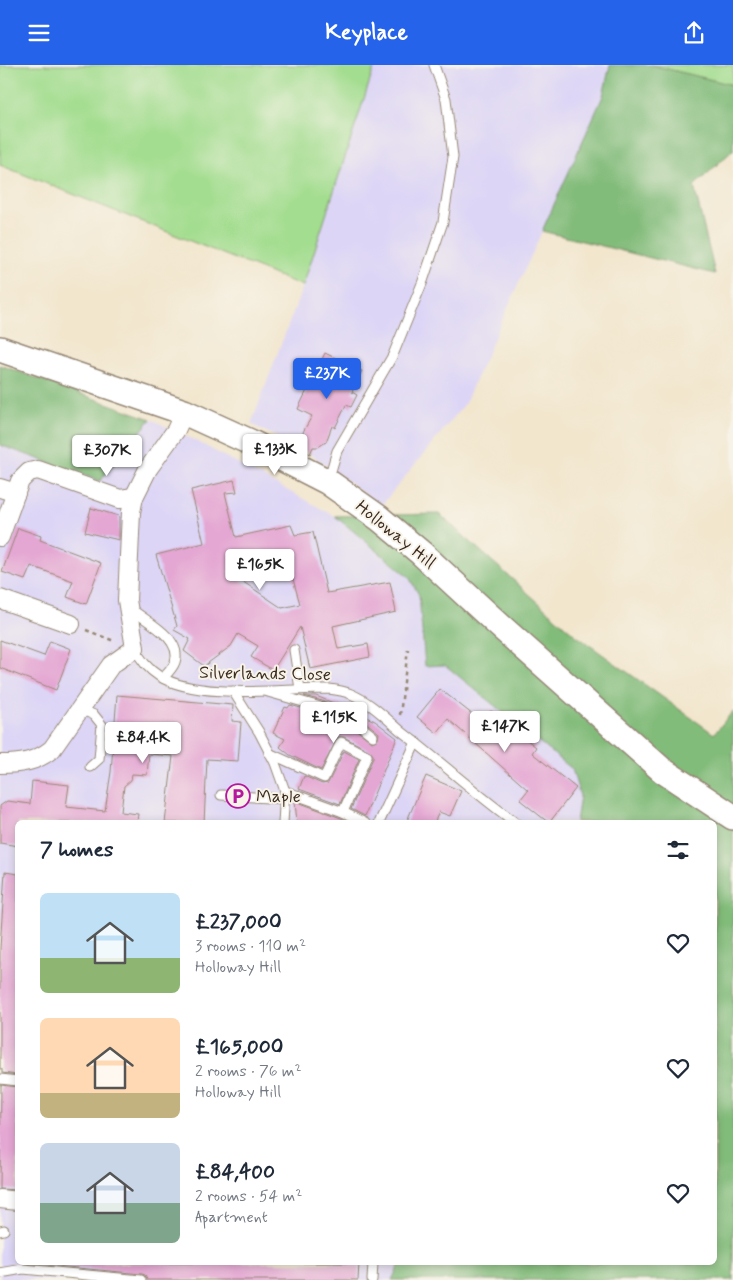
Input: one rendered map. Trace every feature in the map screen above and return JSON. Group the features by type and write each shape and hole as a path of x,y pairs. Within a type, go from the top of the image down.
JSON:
{"main road":[{"name":"Holloway Hill","path":"0,349 184,412 250,442 328,482 422,553 499,625 662,770 733,817"}],"street":[{"path":"0,764 15,764 42,757 56,743 111,665 135,648 128,606 131,512 134,497 148,469 176,430 184,412"},
{"path":"0,537 8,491 29,472 38,470 120,499 134,497"},
{"path":"0,599 71,624"},
{"path":"0,1199 15,1201"}],"lane":[{"path":"328,482 337,451 393,355 423,281 443,222 453,157 446,99 434,65"},
{"path":"128,606 147,622 164,632 172,642 175,663 163,678"},
{"name":"Silverlands Close","path":"135,648 140,659 163,678 185,687 233,691 300,689 340,691 353,695 416,742 512,820"},
{"path":"294,650 300,689"},
{"path":"233,691 269,753 285,795 283,820"},
{"path":"264,691 293,701 324,708 354,720 373,736"},
{"path":"80,709 94,715 102,725 99,759 90,767"},
{"path":"269,753 324,778 341,742 367,756 343,812"},
{"path":"380,820 416,742"},
{"path":"221,795 285,795 343,812 359,820"},
{"path":"0,1079 15,1081"},
{"path":"372,1280 374,1265"},
{"path":"0,1273 23,1269 141,1280"}],"path":[{"path":"71,624 114,641"},
{"path":"394,725 399,720 402,705 408,649"}],"shaded area":[{"path":"375,65 610,65 603,96 464,405 380,507 310,454 251,424 303,286"},
{"path":"151,419 198,442 335,516 409,577 419,595 425,666 445,665 572,769 580,796 576,820 15,820 15,1265 399,1265 392,1280 0,1280 0,445 100,481"}],"green space":[{"path":"0,65 375,65 303,286 0,165"},
{"path":"610,65 651,65 733,85 733,150 694,186 715,274 542,231 603,96"},
{"path":"651,65 733,65 733,85"},
{"path":"0,365 151,419 100,481 0,445"},
{"path":"439,514 574,634 714,734 733,711 733,1280 392,1280 399,1265 717,1265 717,820 576,820 580,796 572,769 445,665 425,666 419,595 409,577 335,516"}],"building":[{"path":"325,353 362,371 352,392 357,395 351,407 346,405 335,428 332,426 326,442 318,447 313,447 310,454 299,447 304,436 303,432 312,416 298,409"},
{"path":"234,480 237,492 225,493 236,537 291,525 295,535 313,532 327,593 390,582 396,612 333,626 338,649 368,644 370,657 310,669 300,627 273,670 251,657 258,646 238,634 231,646 204,666 184,651 190,639 174,630 177,626 156,555 204,543 191,490","holes":["287,558 300,604 282,608 227,571"]},
{"path":"91,508 119,516 119,540 85,532"},
{"path":"18,528 41,536 40,540 101,563 86,604 67,597 73,581 31,566 25,580 2,572"},
{"path":"0,640 44,656 50,641 71,649 56,690 0,668"},
{"path":"440,689 482,722 491,711 536,747 532,753 576,788 551,820 545,820 520,800 528,790 448,719 437,733 417,717"},
{"path":"117,695 233,705 232,721 241,722 238,761 207,759 204,820 165,820 173,756 149,754 147,775 132,774 131,780 124,786 121,812 138,814 137,820 15,820 15,846 0,843 0,806 7,801 30,804 32,781 69,785 66,807 105,811 111,772"},
{"path":"304,696 316,696 351,710 375,721 397,738 365,816 351,809 373,758 370,751 344,737 338,737 321,770 290,755 280,747 285,739 273,733 285,707 288,708 290,705 322,714 350,725 372,742 378,739 379,733 356,714 326,702"},
{"path":"344,751 359,759 340,804 299,789 304,776 322,784 328,783"},
{"path":"426,776 461,791 450,816 439,812 435,820 407,820"},
{"path":"295,801 345,820 297,820"},
{"path":"5,872 15,874 15,1075 2,1073 2,1069 0,1069 0,948"},
{"path":"1,1085 15,1087 15,1190 0,1189"},
{"path":"45,1265 359,1265 358,1280 147,1280 145,1275"}],"place":[{"name":"Maple","path":"238,796"}]}
